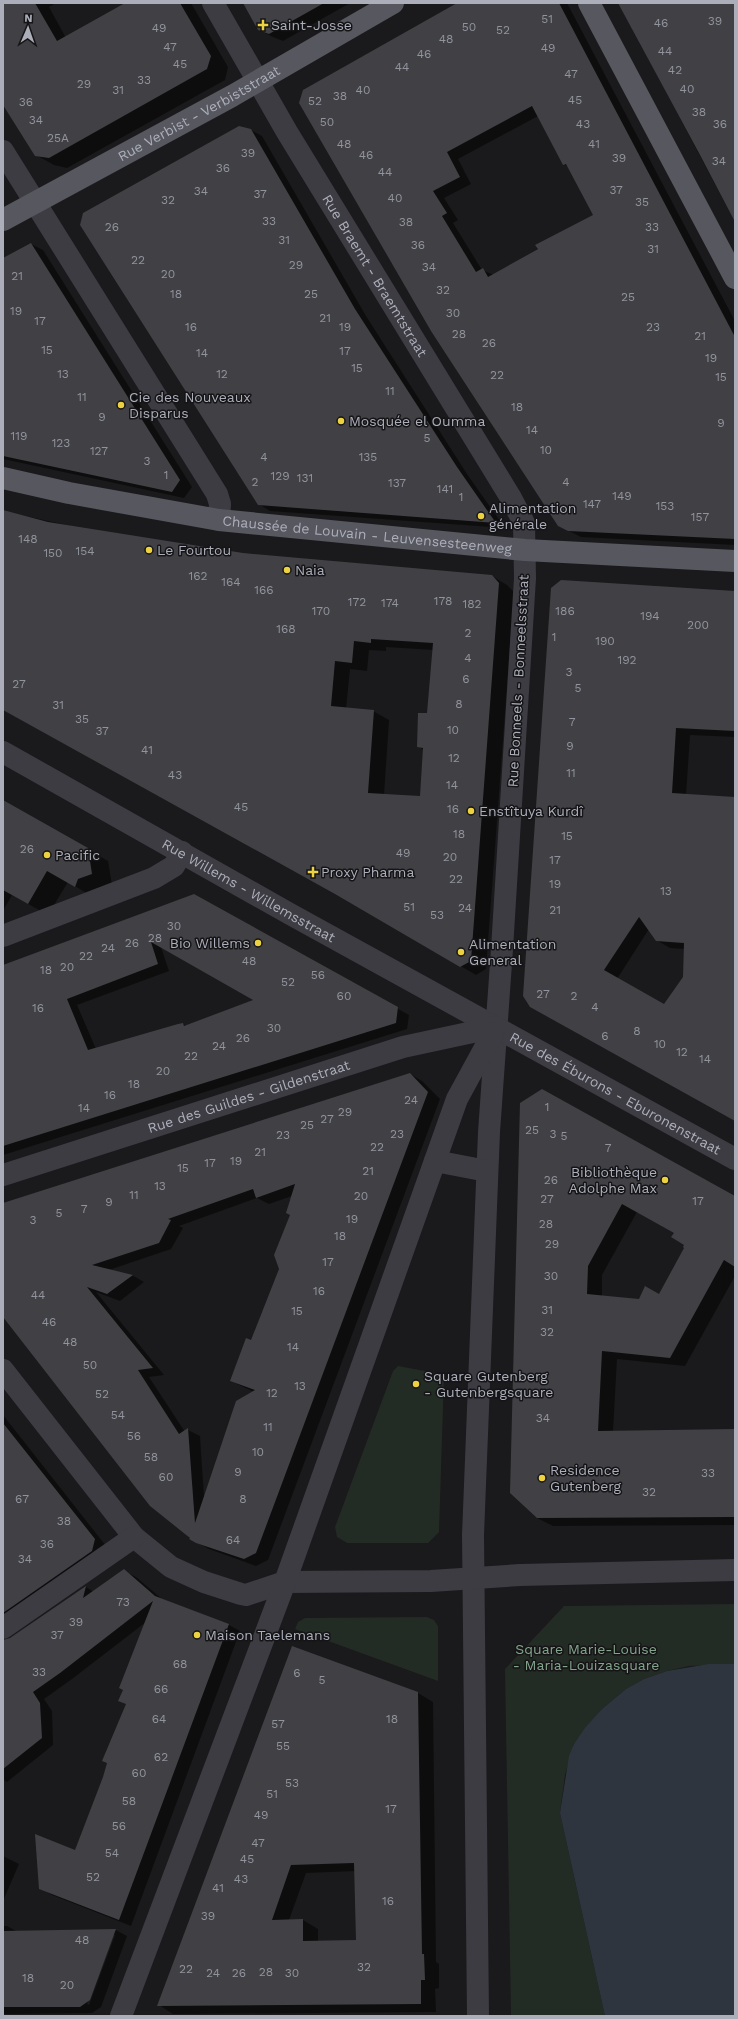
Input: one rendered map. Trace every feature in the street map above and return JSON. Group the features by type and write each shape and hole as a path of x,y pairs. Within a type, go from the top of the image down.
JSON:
{"main road":[{"name":"Rue Verbist - Verbiststraat","path":"3,220 258,82 393,3"},
{"path":"590,3 735,278"},
{"name":"Chaussée de Louvain - Leuvensesteenweg","path":"3,478 69,493 219,520 525,550 735,561"}],"street":[{"name":"Rue Braemt - Braemtstraat","path":"213,3 258,82 511,498 524,523 525,550"},
{"path":"3,151 217,494 220,504 219,520"},
{"name":"Rue Bonneels - Bonneelsstraat","path":"496,1027 525,578 525,550"},
{"name":"Rue Willems - Willemsstraat","path":"3,752 290,914 496,1027"},
{"path":"3,936 154,878 174,866 182,852"},
{"path":"121,2016 285,1582 457,1099 496,1027"},
{"path":"478,2016 473,1578 487,1172 496,1027"},
{"name":"Rue des Éburons - Eburonenstraat","path":"496,1027 735,1159"},
{"name":"Rue des Guildes - Gildenstraat","path":"3,1175 403,1047 496,1027"},
{"path":"435,1161 487,1172"},
{"path":"3,1370 134,1537 171,1567 204,1582 241,1594 246,1595 285,1582 431,1580 735,1570"},
{"path":"3,1628 134,1537"}],"green space":[{"name":"Square Gutenberg - Gutenbergsquare","path":"398,1366 441,1374 444,1377 439,1532 428,1543 347,1543 337,1537 335,1527 393,1371"},
{"name":"Square Marie-Louise - Maria-Louizasquare","path":"735,1604 735,1664 689,1666 667,1671 644,1679 626,1689 602,1709 574,1744 565,1775 560,1813 605,2016 511,2016 505,1669 564,1606"},
{"path":"427,1617 434,1620 438,1626 438,1681 295,1629 298,1622 305,1618"}],"shaded area":[{"path":"709,1664 735,1664 735,2016 605,2016 560,1813 569,1756 574,1744 585,1728 602,1709 626,1689 644,1679 667,1671"}],"building":[{"path":"3,3 35,3 57,41 125,3 180,3 211,56 207,69 49,158 35,156 3,105"},
{"path":"243,3 324,3 269,34 258,30"},
{"path":"457,3 559,3 735,337 735,539 568,531 558,526 431,331 299,103 303,90","holes":["532,106 563,165 566,164 593,215 535,245 538,249 488,277 483,268 476,272 442,216 447,213 433,191 460,177 447,152"]},
{"path":"618,3 735,3 735,222 700,155"},
{"path":"239,126 251,129 355,309 457,467 496,523 258,505 80,225 83,213"},
{"path":"31,243 180,480 172,492 3,456 3,258"},
{"path":"3,510 48,522 243,553 492,575 499,583 471,961 460,967 335,894 3,710","holes":["371,639 433,643 427,713 418,713 417,747 423,748 420,796 368,793 374,710 331,706 335,661 352,663 354,641 371,643"]},
{"path":"561,580 735,591 735,731 676,728 672,793 735,797 735,1121 530,1007 523,996 551,588","holes":["639,917 656,941 684,943 683,977 664,1004 604,970"]},
{"name":"Pacific","path":"3,800 88,848 92,874 78,879 75,887 47,871 28,904 3,890"},
{"path":"194,894 398,1007 396,1023 3,1146 3,965","holes":["151,942 253,1000 184,1026 183,1023 178,1024 88,1050 67,999 158,964"]},
{"path":"410,1073 428,1092 256,1553 244,1559 196,1543 189,1539 190,1538 150,1506 3,1317 3,1203","holes":["295,1184 286,1213 290,1215 274,1255 279,1269 251,1340 246,1338 230,1381 255,1390 236,1401 195,1523 188,1428 179,1434 138,1370 153,1368 87,1287 107,1294 133,1275 92,1265 159,1243 171,1220 168,1219 253,1189 256,1198"]},
{"path":"542,1089 735,1196 735,1267 724,1260 670,1358 602,1351 598,1431 735,1429 735,1517 537,1518 510,1493 520,1103","holes":["622,1204 674,1233 671,1237 684,1245 684,1248 659,1294 645,1286 639,1299 587,1294 588,1266"]},
{"path":"3,1423 95,1539 92,1551 3,1613"},
{"path":"124,1569 155,1596 229,1624 119,1920 39,1889 35,1834 75,1850 103,1777 107,1763 102,1761 126,1704 118,1701 123,1690 119,1688 153,1601 33,1692 40,1703 42,1738 3,1769 3,1640 10,1638 86,1586 83,1598"},
{"path":"292,1646 418,1692 422,1954 424,1954 425,1980 421,1980 421,2004 157,2006","holes":["354,1863 356,1940 303,1941 303,1919 272,1920 291,1865"]},
{"path":"116,1929 90,2000 80,2007 3,2007 3,1931"}],"place":[{"name":"Saint-Josse","path":"263,25"},
{"name":"Cie des Nouveaux Disparus","path":"121,405"},
{"name":"Mosquée el Oumma","path":"341,421"},
{"name":"Alimentation générale","path":"481,516"},
{"name":"Le Fourtou","path":"149,550"},
{"name":"Naia","path":"287,570"},
{"name":"Enstîtuya Kurdî","path":"471,811"},
{"name":"Pacific","path":"47,855"},
{"name":"Proxy Pharma","path":"313,872"},
{"name":"Bio Willems","path":"258,943"},
{"name":"Alimentation General","path":"461,952"},
{"name":"Bibliothèque Adolphe Max","path":"665,1180"},
{"name":"Square Gutenberg - Gutenbergsquare","path":"416,1384"},
{"name":"Residence Gutenberg","path":"542,1478"},
{"name":"Maison Taelemans","path":"197,1635"}]}
